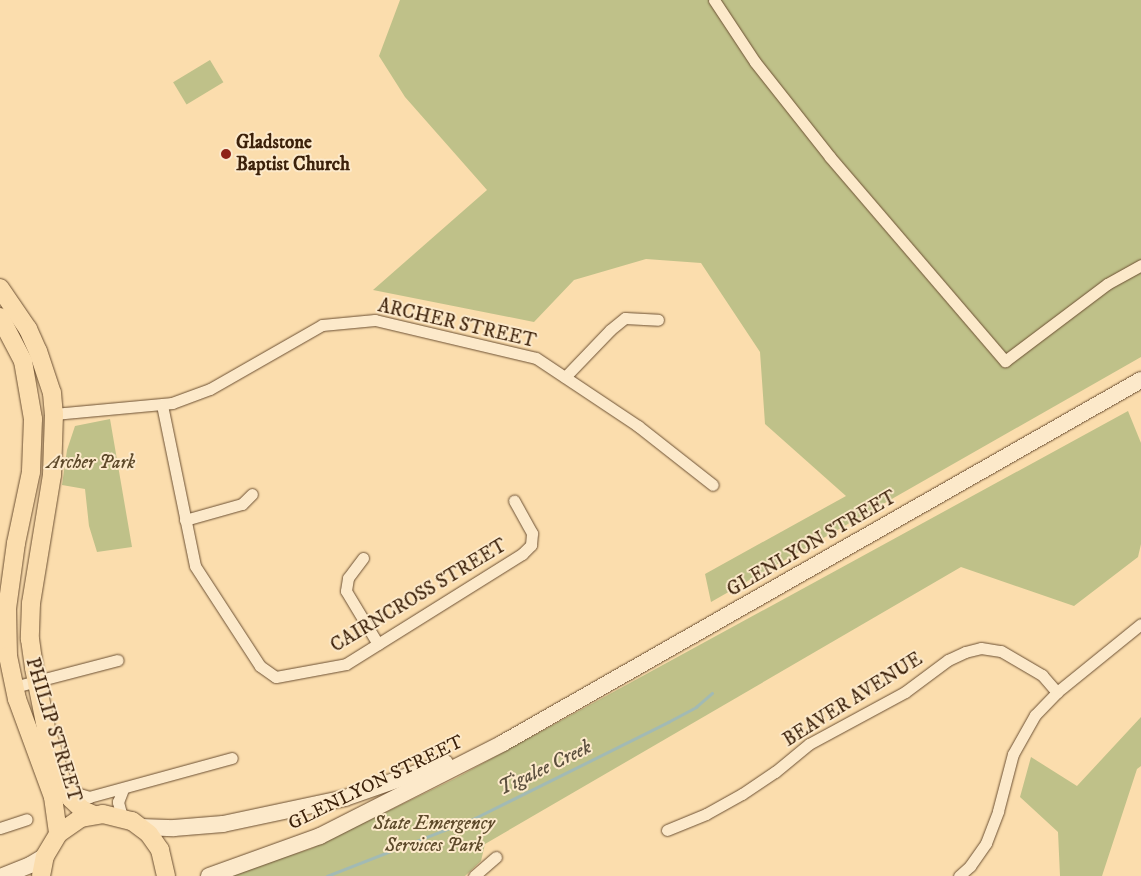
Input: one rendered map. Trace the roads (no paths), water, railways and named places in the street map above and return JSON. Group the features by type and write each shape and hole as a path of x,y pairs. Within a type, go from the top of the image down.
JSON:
{"main road":[{"name":"PHILIP STREET","path":"0,288 28,329 38,350 52,393 54,414 52,475 31,603 30,639 36,680 47,733 63,785 71,799 83,810 94,815"},
{"name":"PHILIP STREET","path":"0,317 23,361 29,391 32,428 30,472 16,543 7,609 6,641 14,687 26,726 53,797 58,834"},
{"name":"GLENLYON STREET","path":"209,876 320,836 503,744 1141,380"},
{"path":"32,428 54,414"},
{"name":"GLENLYON STREET","path":"141,827 174,828 222,824 345,798 503,744"},
{"path":"41,876 45,856 58,834 75,822 94,815 122,817 141,827 160,850 166,876"},
{"path":"3,876 30,865 45,856"}],"street":[{"path":"714,0 755,62 830,157 1005,361 1107,284 1141,265"},
{"path":"565,377 610,330 625,318 658,320"},
{"name":"ARCHER STREET","path":"54,414 162,405 210,389 322,325 375,320 536,358 638,426 713,485"},
{"name":"CAIRNCROSS STREET","path":"162,405 195,566 260,666 268,674 276,677 334,668 346,664 528,549 532,540 532,533 514,501"},
{"path":"186,520 242,504 252,494"},
{"path":"363,558 348,578 345,585 346,591 378,644"},
{"path":"959,876 970,866 986,843 998,811 1010,761 1034,714 1057,692 1141,624"},
{"name":"BEAVER AVENUE","path":"667,830 706,814 742,794 775,772 809,744 905,692 948,660 964,652 981,648 1001,651 1042,675 1057,692"},
{"path":"14,687 118,660"},
{"path":"47,733 62,753 76,793 89,797 232,758"},
{"path":"122,817 118,802 124,789"},
{"path":"0,828 27,819"},
{"path":"474,876 496,857"}],"waterway":[{"name":"Tigalee Creek","path":"327,876 475,818 668,722 696,707 712,693"}],"place":[{"name":"Gladstone Baptist Church","path":"226,154"}],"park label":[{"name":"Archer Park","path":"91,463"},
{"name":"State Emergency Services Park","path":"434,835"}]}
